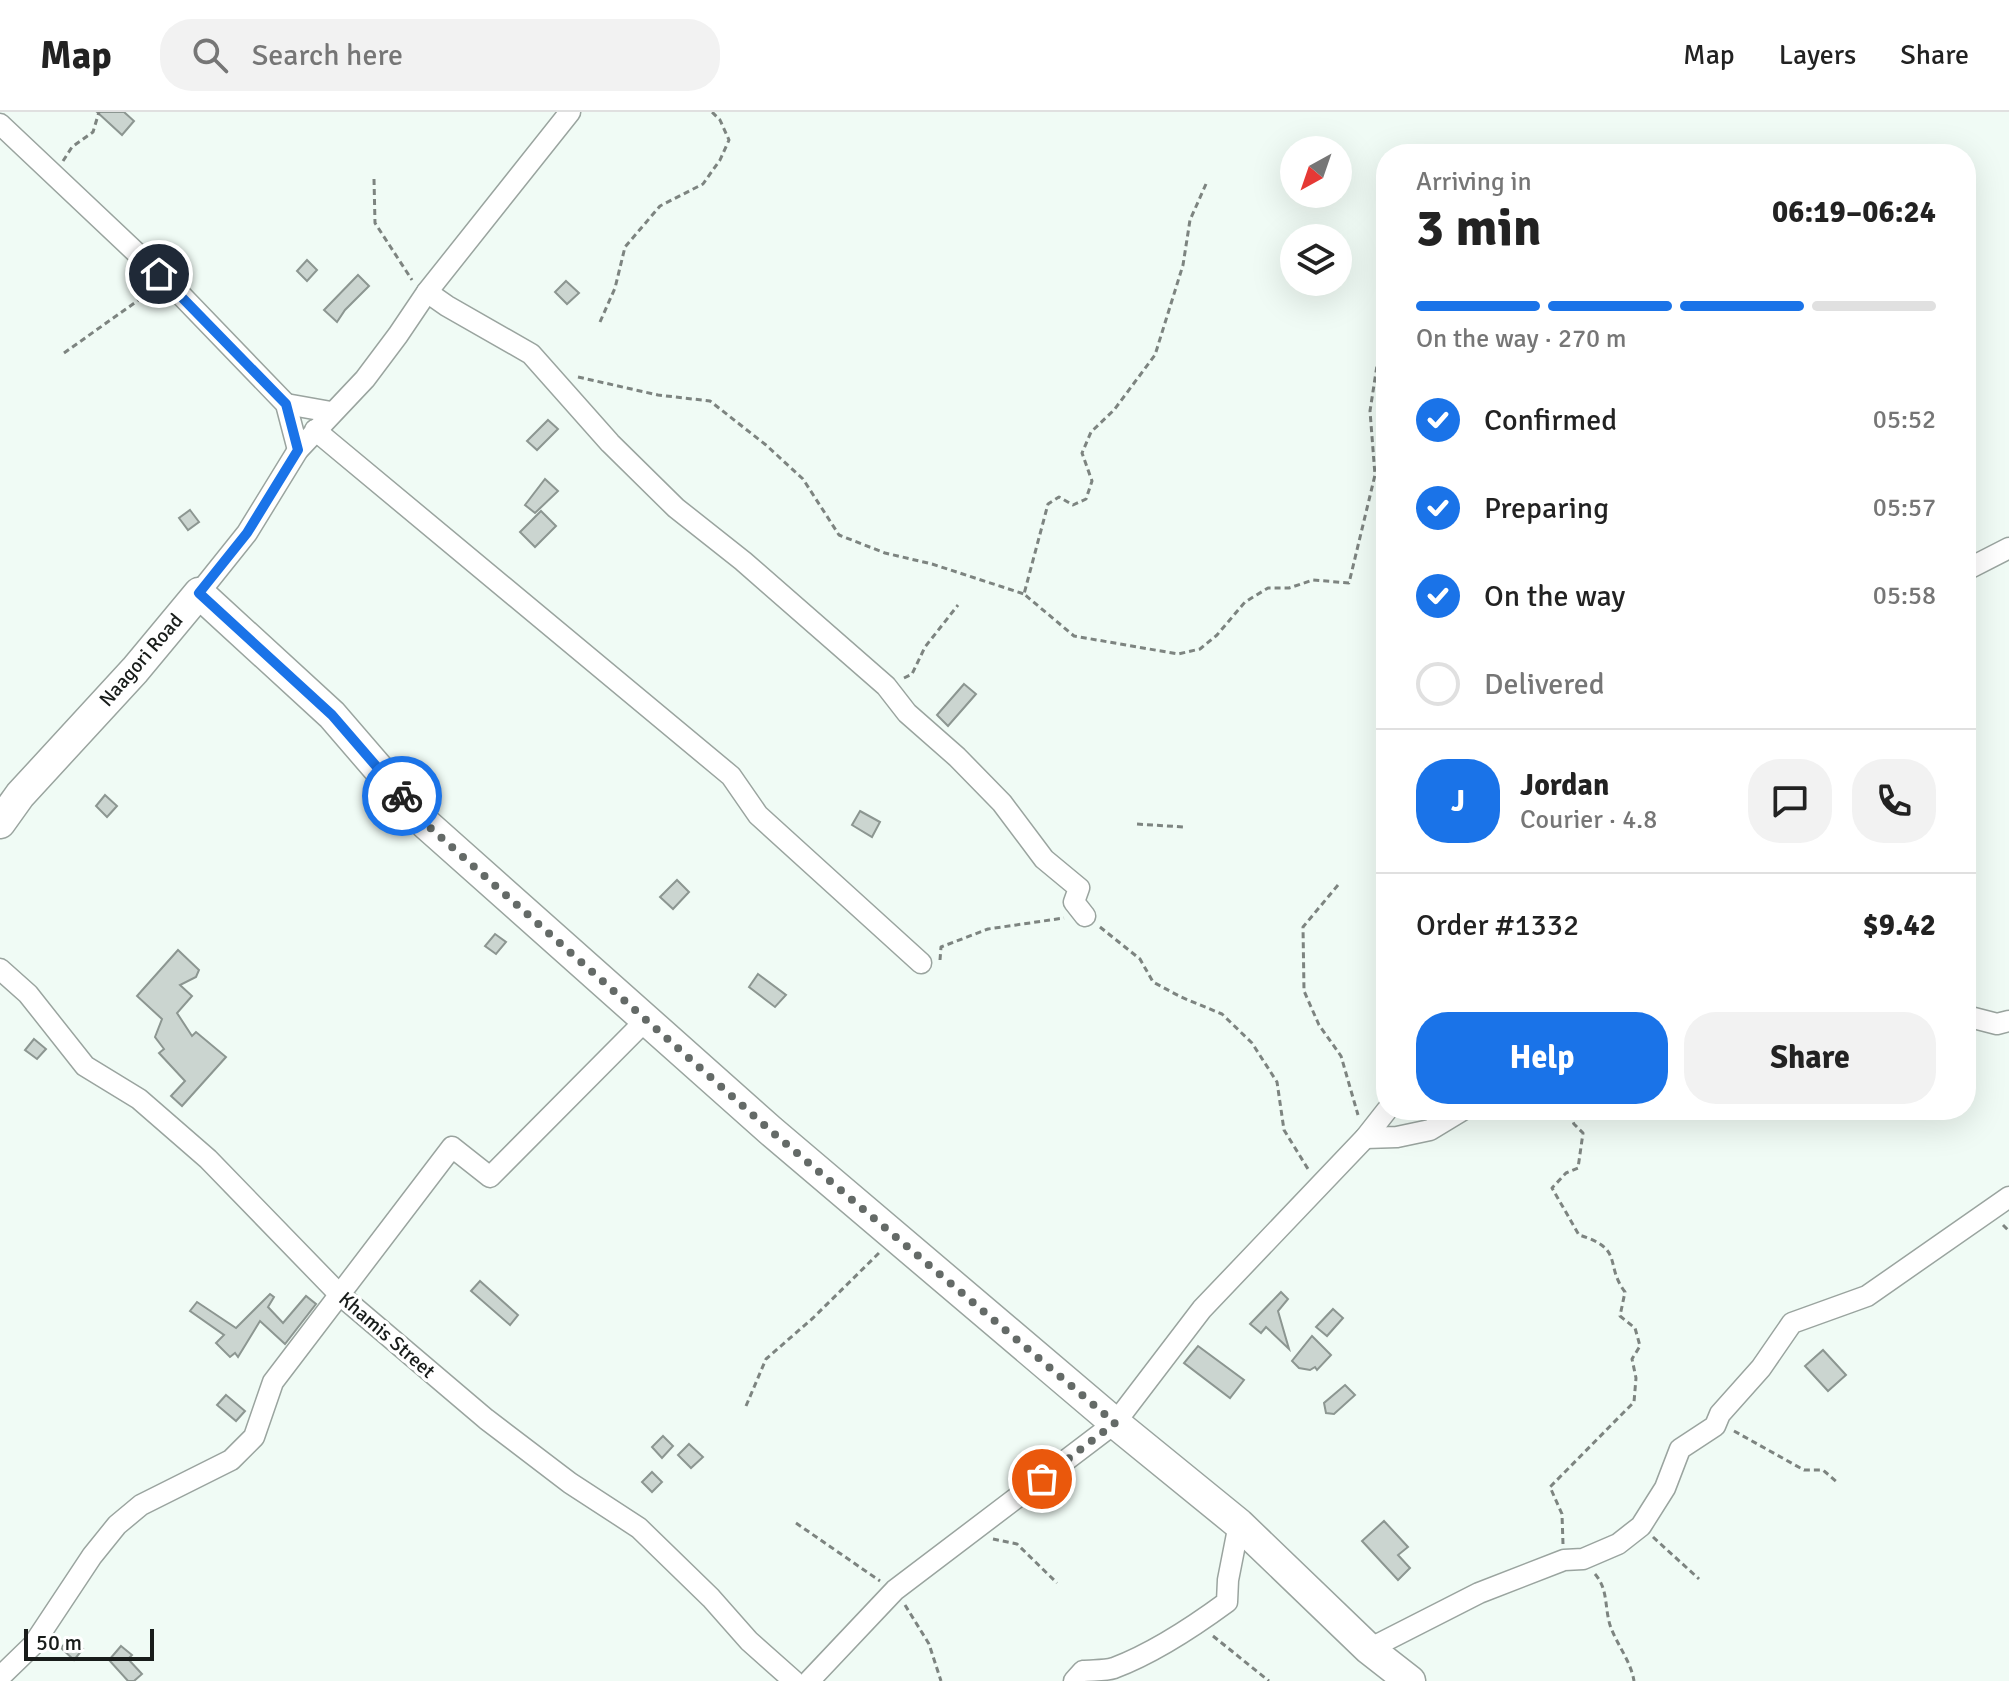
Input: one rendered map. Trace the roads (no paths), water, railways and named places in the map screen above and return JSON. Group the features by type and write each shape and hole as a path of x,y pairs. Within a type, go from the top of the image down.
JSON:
{"street":[{"name":"Naagori Road","path":"0,823 20,795 135,670 199,593 247,533 298,450 365,379 427,292 570,112"},
{"path":"0,124 179,293 286,404 298,450"},
{"path":"427,292 531,354 610,443 676,508 743,561 886,686 907,713 957,757 1002,803 1044,859 1079,888 1074,902 1085,916"},
{"path":"286,404 331,412"},
{"path":"315,430 731,776 758,815 921,963"},
{"path":"1976,565 2009,548"},
{"path":"199,593 332,715 426,824 771,1131 1239,1524 1369,1649 1410,1681"},
{"name":"Khamis Street","path":"0,969 28,994 85,1066 139,1099 208,1159 340,1295 486,1419 570,1483 639,1528 711,1598 749,1641 794,1681"},
{"path":"1976,1019 1997,1024 2009,1021"},
{"path":"0,1677 33,1645 92,1556 117,1525 141,1505 231,1460 254,1437 273,1382 452,1147 490,1177 646,1020"},
{"path":"809,1681 895,1590 1115,1423 1202,1309 1379,1120"},
{"path":"1365,1138 1397,1137 1430,1130 1446,1120"},
{"path":"1369,1649 1479,1593 1618,1544 1641,1526 1665,1488 1680,1449 1715,1426 1720,1414 1761,1368 1792,1323 1867,1296 2009,1197"},
{"path":"1074,1681 1083,1671 1112,1669 1197,1624 1227,1602 1239,1524"}]}
